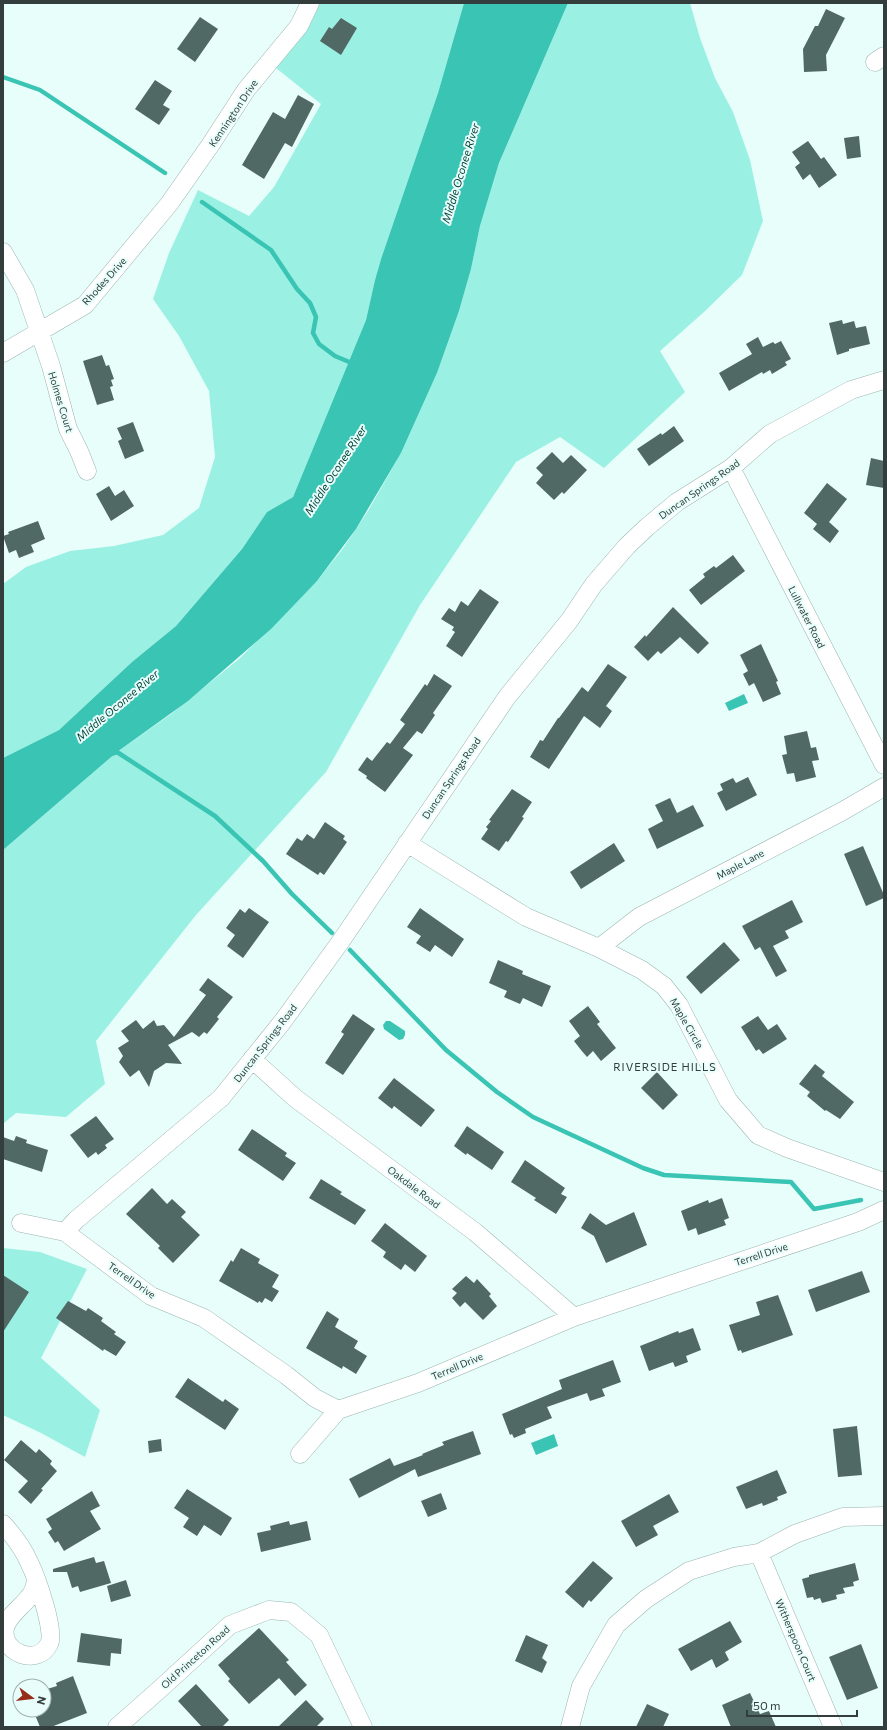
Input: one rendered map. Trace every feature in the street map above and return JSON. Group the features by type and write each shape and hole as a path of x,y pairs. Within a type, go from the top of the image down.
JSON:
{"street":[{"name":"Kennington Drive","path":"169,204 211,144 246,90 299,26 310,3"},
{"name":"Rhodes Drive","path":"3,353 85,305 169,204"},
{"name":"Holmes Court","path":"3,252 25,290 38,332 51,366 68,429 87,471"},
{"name":"Duncan Springs Road","path":"65,1232 76,1220 221,1098 283,1021 341,941 507,696 569,621 598,579 627,546 647,527 696,489 731,468 770,434 850,390 884,380"},
{"name":"Lullwater Road","path":"731,468 884,765"},
{"name":"Maple Lane","path":"599,948 639,917 841,812 884,787"},
{"name":"Maple Circle","path":"407,843 526,917 599,948 642,970 664,986 679,1005 728,1100 758,1135 787,1148 884,1182"},
{"name":"Oakdale Road","path":"252,1059 295,1098 474,1232 574,1317"},
{"name":"Terrell Drive","path":"65,1232 151,1296 204,1318 286,1375 315,1398 338,1410 418,1383 574,1317 858,1222 884,1210"},
{"path":"21,1223 65,1232"},
{"path":"300,1454 338,1410"},
{"path":"570,1727 582,1686 616,1625 646,1598 689,1572 734,1557 759,1553 795,1534 842,1517 884,1516"},
{"path":"3,1524 19,1545 29,1562 36,1580"},
{"name":"Witherspoon Court","path":"759,1553 833,1727"},
{"name":"Old Princeton Road","path":"117,1727 230,1625 269,1610 291,1612 319,1635 363,1727"}],"shaded area":[{"path":"316,3 464,3 438,93 381,259 366,320 293,497 267,512 242,549 176,626 132,662 59,730 3,758 3,584 26,567 70,551 114,546 163,535 199,508 215,457 209,391 179,336 153,299 169,253 198,190 249,216 274,187 321,104 276,68 302,37"},
{"path":"568,3 690,3 700,38 715,78 733,112 750,160 763,221 742,275 704,312 660,351 685,392 604,468 560,437 516,462 420,605 326,772 196,915 96,1041 105,1084 66,1117 16,1113 3,1124 3,850 117,752 171,714 239,659 317,581 344,547 368,511 401,453 437,373 459,311 471,269 480,226 499,163"},
{"path":"3,1248 40,1252 87,1269 41,1358 100,1410 85,1457 41,1433 3,1415"}],"water":[{"name":"Middle Oconee River","path":"464,3 568,3 499,163 480,226 471,269 459,311 437,373 401,453 356,529 317,581 271,629 188,701 117,752 3,850 3,758 59,730 132,662 176,626 242,549 267,512 293,497 366,320 381,259 438,93"},
{"path":"744,694 748,703 729,711 725,703"},
{"path":"386,1021 390,1021 405,1031 403,1039 399,1040 384,1029 383,1025"},
{"path":"554,1434 558,1446 536,1455 531,1443"}],"building":[{"path":"826,9 845,18 826,55 827,71 804,72 803,49 815,26 818,26"},
{"path":"200,17 218,29 195,62 177,49"},
{"path":"341,18 357,28 341,55 320,41 329,27 332,29"},
{"path":"155,80 172,91 163,105 170,109 159,125 135,109"},
{"path":"298,95 314,104 292,147 285,143 264,179 242,165 273,112 285,119"},
{"path":"859,136 861,157 847,159 844,138"},
{"path":"808,141 821,159 824,157 837,175 819,188 810,174 803,180 795,167 800,163 792,152"},
{"path":"842,320 843,324 854,321 856,328 866,326 870,344 849,349 849,351 837,355 829,323"},
{"path":"758,337 763,347 773,342 775,344 781,341 791,359 785,362 787,365 772,374 770,370 763,374 762,372 729,391 719,373 752,354 746,344"},
{"path":"102,355 106,366 109,365 114,379 111,380 113,386 110,387 114,400 97,405 83,361"},
{"path":"133,422 144,451 125,459 118,441 122,439 117,428"},
{"path":"674,426 684,441 649,466 637,449 661,433 662,435"},
{"path":"552,452 563,463 571,455 587,470 564,494 562,492 554,500 536,483 543,475 536,468"},
{"path":"871,458 884,461 884,488 866,485"},
{"path":"827,483 847,499 829,522 839,531 830,543 813,529 817,524 804,513"},
{"path":"109,486 115,496 124,490 134,506 111,521 96,494"},
{"path":"38,521 45,539 31,545 34,552 19,558 16,550 9,553 3,536 9,534 8,532"},
{"path":"733,555 745,571 701,605 689,590 705,577 703,574 714,566 716,568"},
{"path":"480,589 499,602 462,657 446,646 455,632 452,630 454,627 441,619 449,608 455,612 461,601 468,606"},
{"path":"673,607 709,643 698,654 680,637 661,654 658,651 648,661 634,647 645,635 646,637"},
{"path":"761,644 778,681 776,682 781,694 763,702 754,683 749,686 743,674 748,671 740,655"},
{"path":"608,664 627,677 606,706 612,711 600,728 584,716 549,769 530,757 540,740 543,741 558,718 582,687 588,692"},
{"path":"434,674 452,686 433,713 435,715 422,734 417,731 403,748 413,755 385,792 358,770 367,757 372,761 387,742 390,744 405,724 400,720 425,684 427,686"},
{"path":"807,731 811,748 816,747 819,760 812,761 816,777 796,782 794,773 787,774 782,755 787,754 784,736"},
{"path":"748,777 757,795 726,811 717,793 723,790 720,784 733,778 736,783"},
{"path":"512,789 532,802 522,817 524,818 508,842 506,841 499,851 481,839 488,829 486,827 491,821 489,820"},
{"path":"670,798 677,813 693,805 704,826 657,849 648,829 663,821 655,805"},
{"path":"325,822 345,836 343,839 347,842 324,875 320,872 318,875 286,854 297,838 302,841 307,834 314,839"},
{"path":"614,843 625,861 581,889 570,872"},
{"path":"863,846 884,895 884,898 866,906 844,854"},
{"path":"792,900 803,922 785,931 789,938 773,946 787,971 776,977 760,947 755,950 742,926"},
{"path":"249,908 269,922 243,958 227,946 235,935 226,928 240,909 245,913"},
{"path":"420,908 464,939 452,957 435,945 430,952 416,943 421,936 407,927"},
{"path":"724,942 740,960 701,994 686,977"},
{"path":"498,960 523,971 522,974 551,986 542,1007 523,998 520,1004 504,997 507,991 489,983"},
{"path":"208,978 233,997 217,1017 219,1019 207,1034 204,1032 199,1037 192,1032 168,1045 182,1064 166,1063 154,1071 149,1087 139,1070 130,1077 119,1062 123,1056 118,1048 129,1041 121,1031 136,1020 143,1029 154,1020 157,1026 164,1025 174,1037 206,995 199,990"},
{"path":"588,1006 600,1022 597,1024 616,1048 601,1061 593,1051 587,1057 581,1050 574,1041 580,1036 569,1021"},
{"path":"353,1014 375,1029 343,1075 325,1063 344,1034 341,1032"},
{"path":"758,1016 768,1030 777,1024 787,1039 763,1054 759,1049 756,1051 741,1027"},
{"path":"815,1064 825,1072 822,1076 854,1102 840,1119 826,1110 825,1111 807,1096 810,1092 799,1084"},
{"path":"657,1072 678,1095 663,1110 641,1088"},
{"path":"394,1078 435,1110 421,1127 394,1106 392,1109 378,1098"},
{"path":"96,1116 114,1139 105,1145 107,1148 98,1155 96,1152 88,1158 70,1135"},
{"path":"467,1126 504,1152 492,1170 467,1153 466,1155 454,1146"},
{"path":"252,1129 287,1153 285,1156 296,1163 283,1181 238,1150"},
{"path":"16,1136 27,1140 26,1143 48,1150 42,1172 3,1159 3,1137 14,1141"},
{"path":"525,1160 565,1188 561,1194 567,1197 556,1214 534,1200 536,1198 511,1182"},
{"path":"321,1179 342,1192 340,1194 366,1210 355,1225 309,1198"},
{"path":"152,1188 167,1204 172,1199 186,1212 181,1217 200,1235 173,1263 158,1248 160,1246 126,1214"},
{"path":"722,1198 729,1218 724,1220 726,1225 698,1235 696,1228 688,1231 681,1211 708,1200 709,1203"},
{"path":"634,1212 647,1245 606,1263 594,1236 581,1228 590,1213 606,1225"},
{"path":"385,1223 427,1256 415,1272 405,1264 401,1270 383,1257 386,1252 371,1241"},
{"path":"241,1248 260,1259 258,1263 279,1275 272,1287 279,1291 272,1302 265,1298 262,1303 259,1301 258,1303 219,1281 231,1260 233,1262"},
{"path":"862,1271 870,1292 816,1312 808,1290"},
{"path":"3,1275 29,1292 3,1332"},
{"path":"466,1276 474,1283 477,1279 491,1294 489,1296 497,1306 483,1320 465,1302 460,1307 452,1298 457,1293 452,1289"},
{"path":"778,1295 793,1335 742,1353 741,1350 738,1351 729,1325 760,1315 756,1302"},
{"path":"68,1301 86,1311 88,1308 103,1318 101,1321 116,1332 114,1334 126,1342 116,1356 104,1349 103,1351 56,1318"},
{"path":"327,1311 339,1319 335,1327 358,1341 354,1348 367,1356 356,1374 343,1366 342,1369 306,1348"},
{"path":"693,1328 701,1350 686,1356 688,1362 675,1367 673,1362 649,1371 640,1346 678,1331 679,1333"},
{"path":"613,1360 621,1382 602,1389 605,1396 590,1401 587,1393 547,1407 552,1418 525,1429 526,1433 514,1438 512,1434 510,1435 502,1414 562,1389 559,1380"},
{"path":"188,1378 223,1402 225,1399 239,1409 225,1430 175,1397"},
{"path":"857,1426 862,1475 838,1477 833,1429"},
{"path":"473,1431 481,1454 418,1477 415,1469 359,1498 349,1479 390,1458 394,1466 444,1445 442,1442"},
{"path":"161,1439 162,1451 149,1453 148,1441"},
{"path":"21,1440 36,1453 39,1449 52,1461 50,1464 57,1471 41,1489 43,1490 31,1504 18,1492 28,1481 4,1460"},
{"path":"777,1470 787,1493 777,1497 778,1500 763,1506 762,1503 746,1509 736,1487"},
{"path":"187,1489 232,1518 221,1536 204,1525 197,1536 183,1527 189,1518 174,1508"},
{"path":"92,1491 100,1506 90,1511 101,1529 64,1551 58,1541 55,1543 48,1532 52,1529 46,1519"},
{"path":"441,1493 447,1509 428,1517 421,1501"},
{"path":"669,1494 679,1512 653,1526 658,1535 636,1547 621,1521"},
{"path":"289,1521 290,1525 307,1521 311,1540 261,1552 257,1533 271,1530 270,1526"},
{"path":"94,1557 96,1563 104,1561 111,1583 80,1592 78,1586 72,1588 67,1572 53,1572 53,1569"},
{"path":"593,1561 613,1578 591,1602 589,1600 583,1608 565,1592"},
{"path":"855,1563 859,1580 853,1582 854,1586 843,1588 845,1593 836,1595 837,1599 822,1603 820,1598 814,1600 813,1597 807,1598 802,1579 809,1577 809,1575"},
{"path":"126,1580 131,1596 111,1602 107,1586"},
{"path":"730,1621 742,1642 725,1652 729,1660 716,1668 712,1659 691,1671 678,1649"},
{"path":"259,1628 289,1660 286,1662 307,1685 295,1696 279,1678 249,1704 228,1681 230,1679 218,1665"},
{"path":"81,1633 122,1639 121,1654 111,1653 110,1666 77,1662"},
{"path":"526,1635 548,1645 542,1658 547,1662 542,1673 515,1661"},
{"path":"861,1644 878,1688 847,1700 829,1657"},
{"path":"73,1676 87,1713 51,1727 40,1727 36,1718 52,1718 52,1688 57,1686 56,1683"},
{"path":"196,1684 229,1720 222,1727 202,1727 178,1701"},
{"path":"750,1693 760,1714 769,1711 776,1727 731,1727 722,1705"},
{"path":"306,1700 324,1719 316,1727 278,1727"},
{"path":"647,1704 669,1714 663,1727 636,1727"}],"waterway":[{"path":"3,77 40,90 165,173"},
{"path":"202,202 271,250 297,289 310,303 316,317 313,333 319,344 335,356 354,364"},
{"path":"111,754 117,752 215,816 263,861 292,894 332,933"},
{"path":"350,950 446,1050 497,1092 533,1117 643,1168 664,1175 791,1182 814,1209 861,1200"}],"district":[{"name":"RIVERSIDE HILLS","path":"665,1066"}]}
